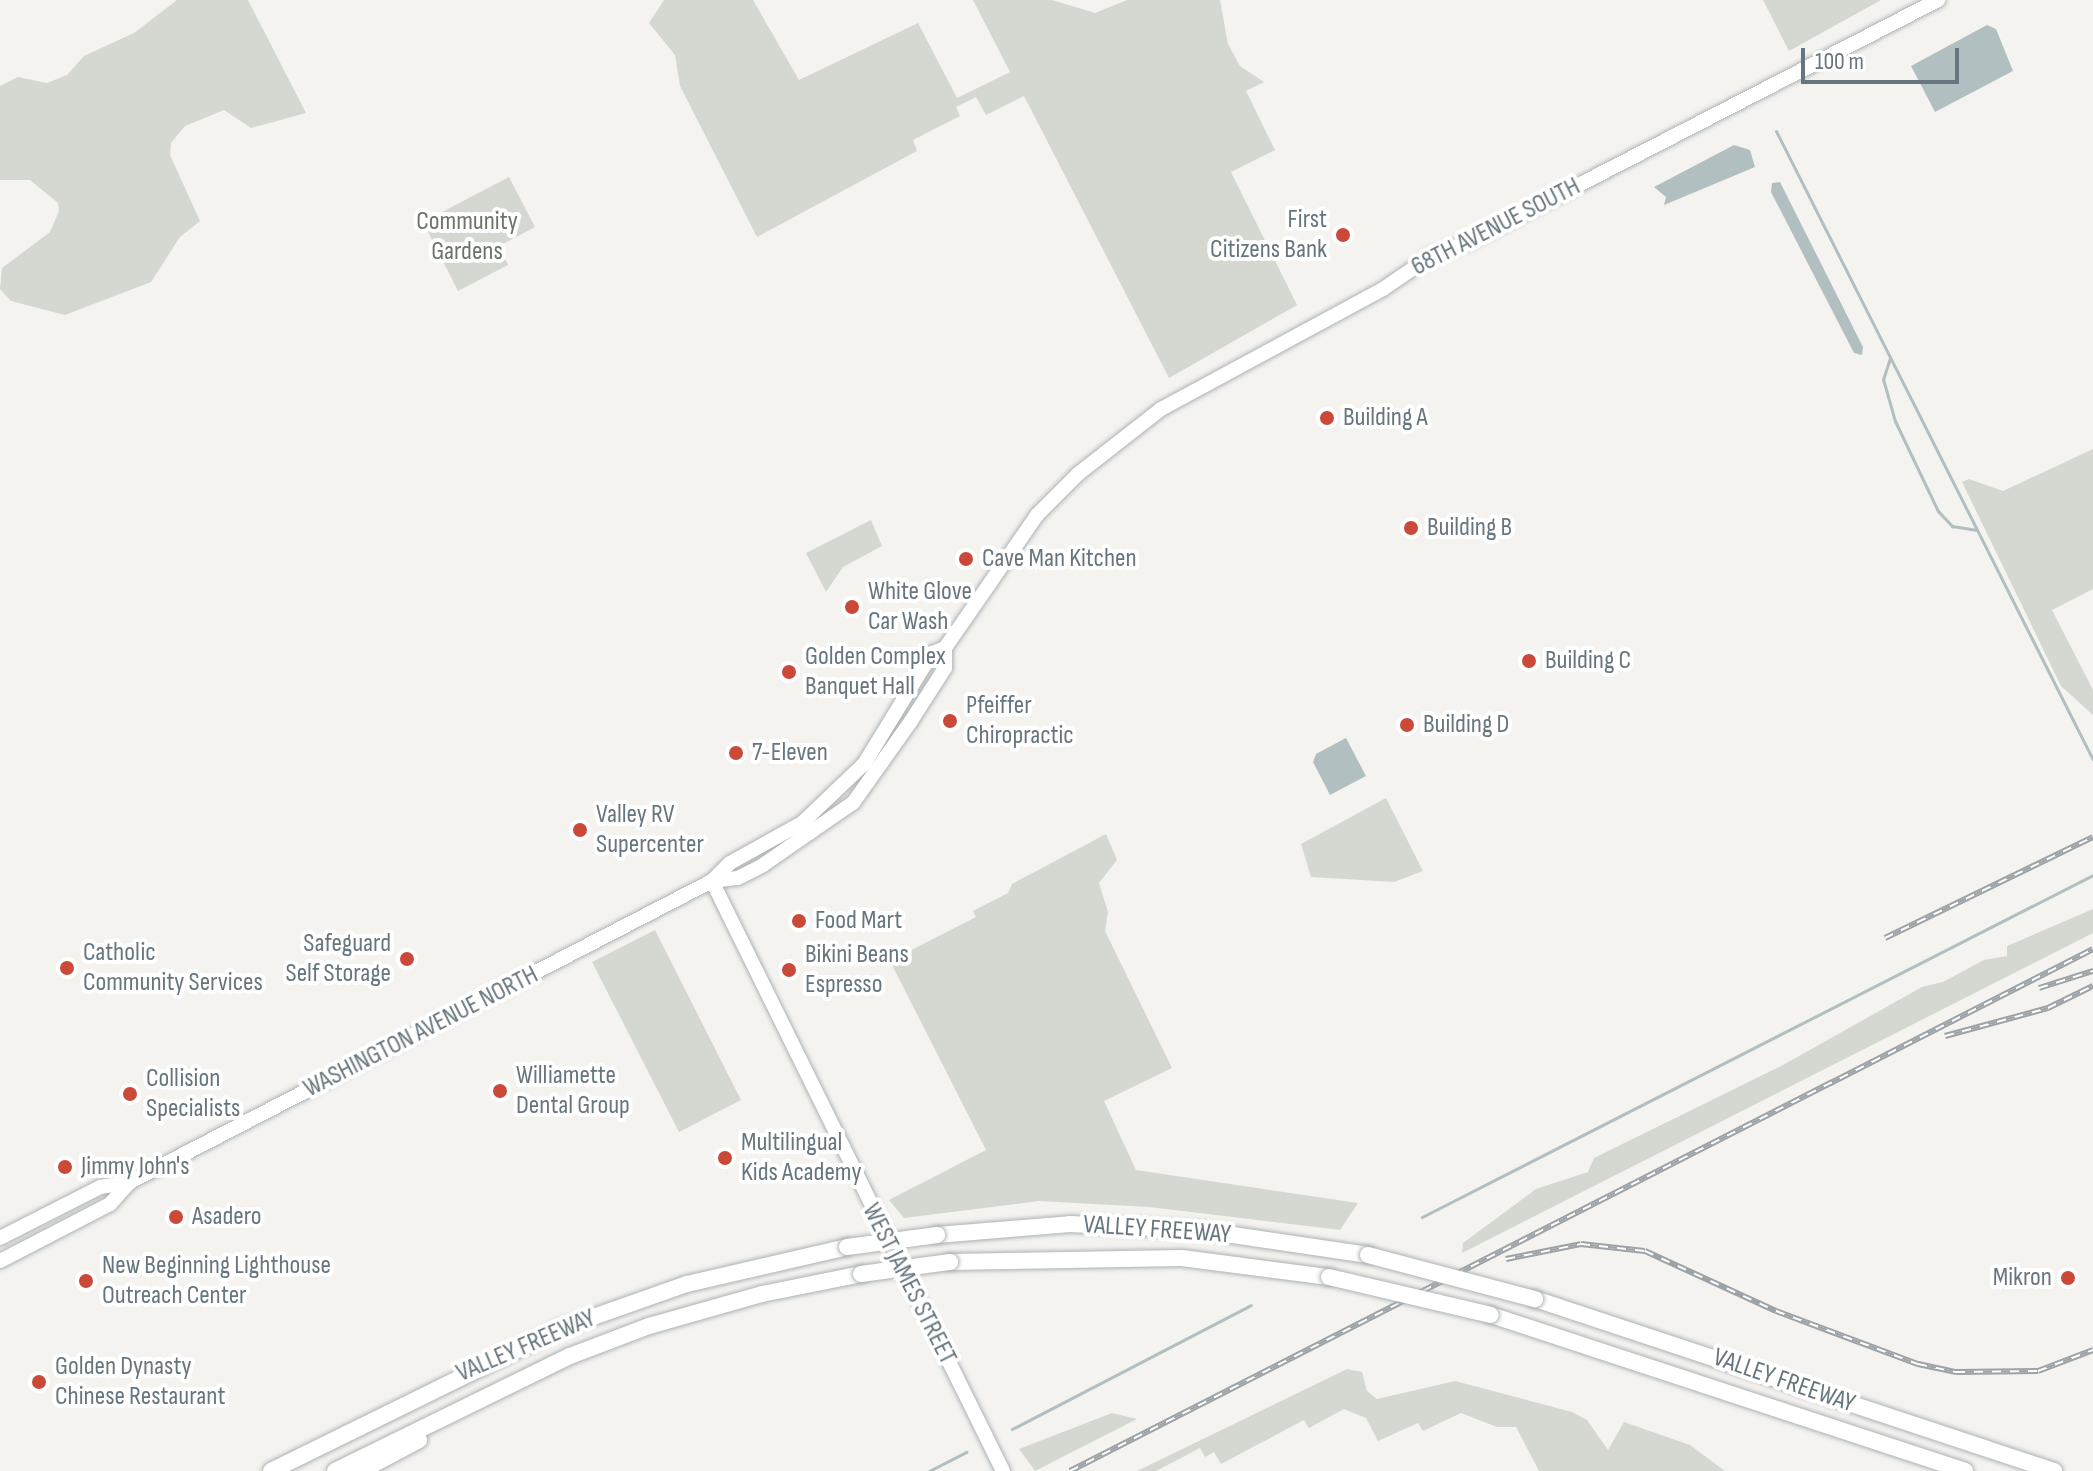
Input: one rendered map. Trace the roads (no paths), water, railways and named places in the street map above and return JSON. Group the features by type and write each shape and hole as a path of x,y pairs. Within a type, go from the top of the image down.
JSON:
{"highway":[{"name":"VALLEY FREEWAY","path":"271,1471 562,1328 687,1284 847,1247 937,1235 1070,1224 1199,1230 1368,1255 1535,1299 2054,1471"},
{"name":"VALLEY FREEWAY","path":"335,1471 495,1392 649,1326 762,1294 861,1274 950,1262 1182,1258 1329,1277 1491,1315 1965,1471"},
{"path":"361,1471 452,1422 495,1392"}],"main road":[{"name":"68TH AVENUE SOUTH","path":"945,648 1037,515 1098,457 1186,393 1383,289 1431,256 1482,235 1938,0"},
{"name":"WASHINGTON AVENUE NORTH","path":"0,1238 100,1187 130,1182 712,881 730,863 802,823 841,789 890,722 932,653 945,648 945,668 853,803 763,865 738,878 712,881"},
{"name":"WEST JAMES STREET","path":"712,881 1003,1471"},
{"name":"WASHINGTON AVENUE NORTH","path":"0,1261 110,1204 130,1182"}],"waterway":[{"path":"1776,131 2093,760"},
{"path":"1890,358 1883,379 1895,421 1938,511 1952,526 1977,530"},
{"path":"1422,1217 2093,875"},
{"path":"1012,1429 1251,1305"},
{"path":"929,1471 966,1452"}],"railway":[{"path":"1885,938 2093,837"},
{"path":"1070,1471 2093,949"},
{"path":"2039,988 2093,971"},
{"path":"1945,1036 2048,1008 2093,986"},
{"path":"1506,1259 1581,1244 1645,1251 1776,1311 1918,1364 1956,1372 2038,1371 2093,1350"}],"place":[{"name":"First Citizens Bank","path":"1343,235"},
{"name":"Building A","path":"1327,418"},
{"name":"Building B","path":"1411,528"},
{"name":"Cave Man Kitchen","path":"966,559"},
{"name":"White Glove Car Wash","path":"852,607"},
{"name":"Building C","path":"1529,661"},
{"name":"Golden Complex Banquet Hall","path":"789,672"},
{"name":"Pfeiffer Chiropractic","path":"950,721"},
{"name":"Building D","path":"1407,725"},
{"name":"7-Eleven","path":"736,753"},
{"name":"Valley RV Supercenter","path":"580,830"},
{"name":"Food Mart","path":"799,921"},
{"name":"Safeguard Self Storage","path":"407,959"},
{"name":"Catholic Community Services","path":"67,968"},
{"name":"Bikini Beans Espresso","path":"789,970"},
{"name":"Williamette Dental Group","path":"500,1091"},
{"name":"Collision Specialists","path":"130,1094"},
{"name":"Multilingual Kids Academy","path":"725,1158"},
{"name":"Jimmy John's","path":"65,1167"},
{"name":"Asadero","path":"176,1217"},
{"name":"Mikron","path":"2068,1278"},
{"name":"New Beginning Lighthouse Outreach Center","path":"86,1281"},
{"name":"Golden Dynasty Chinese Restaurant","path":"39,1382"}],"park label":[{"name":"Community Gardens","path":"467,237"}]}
